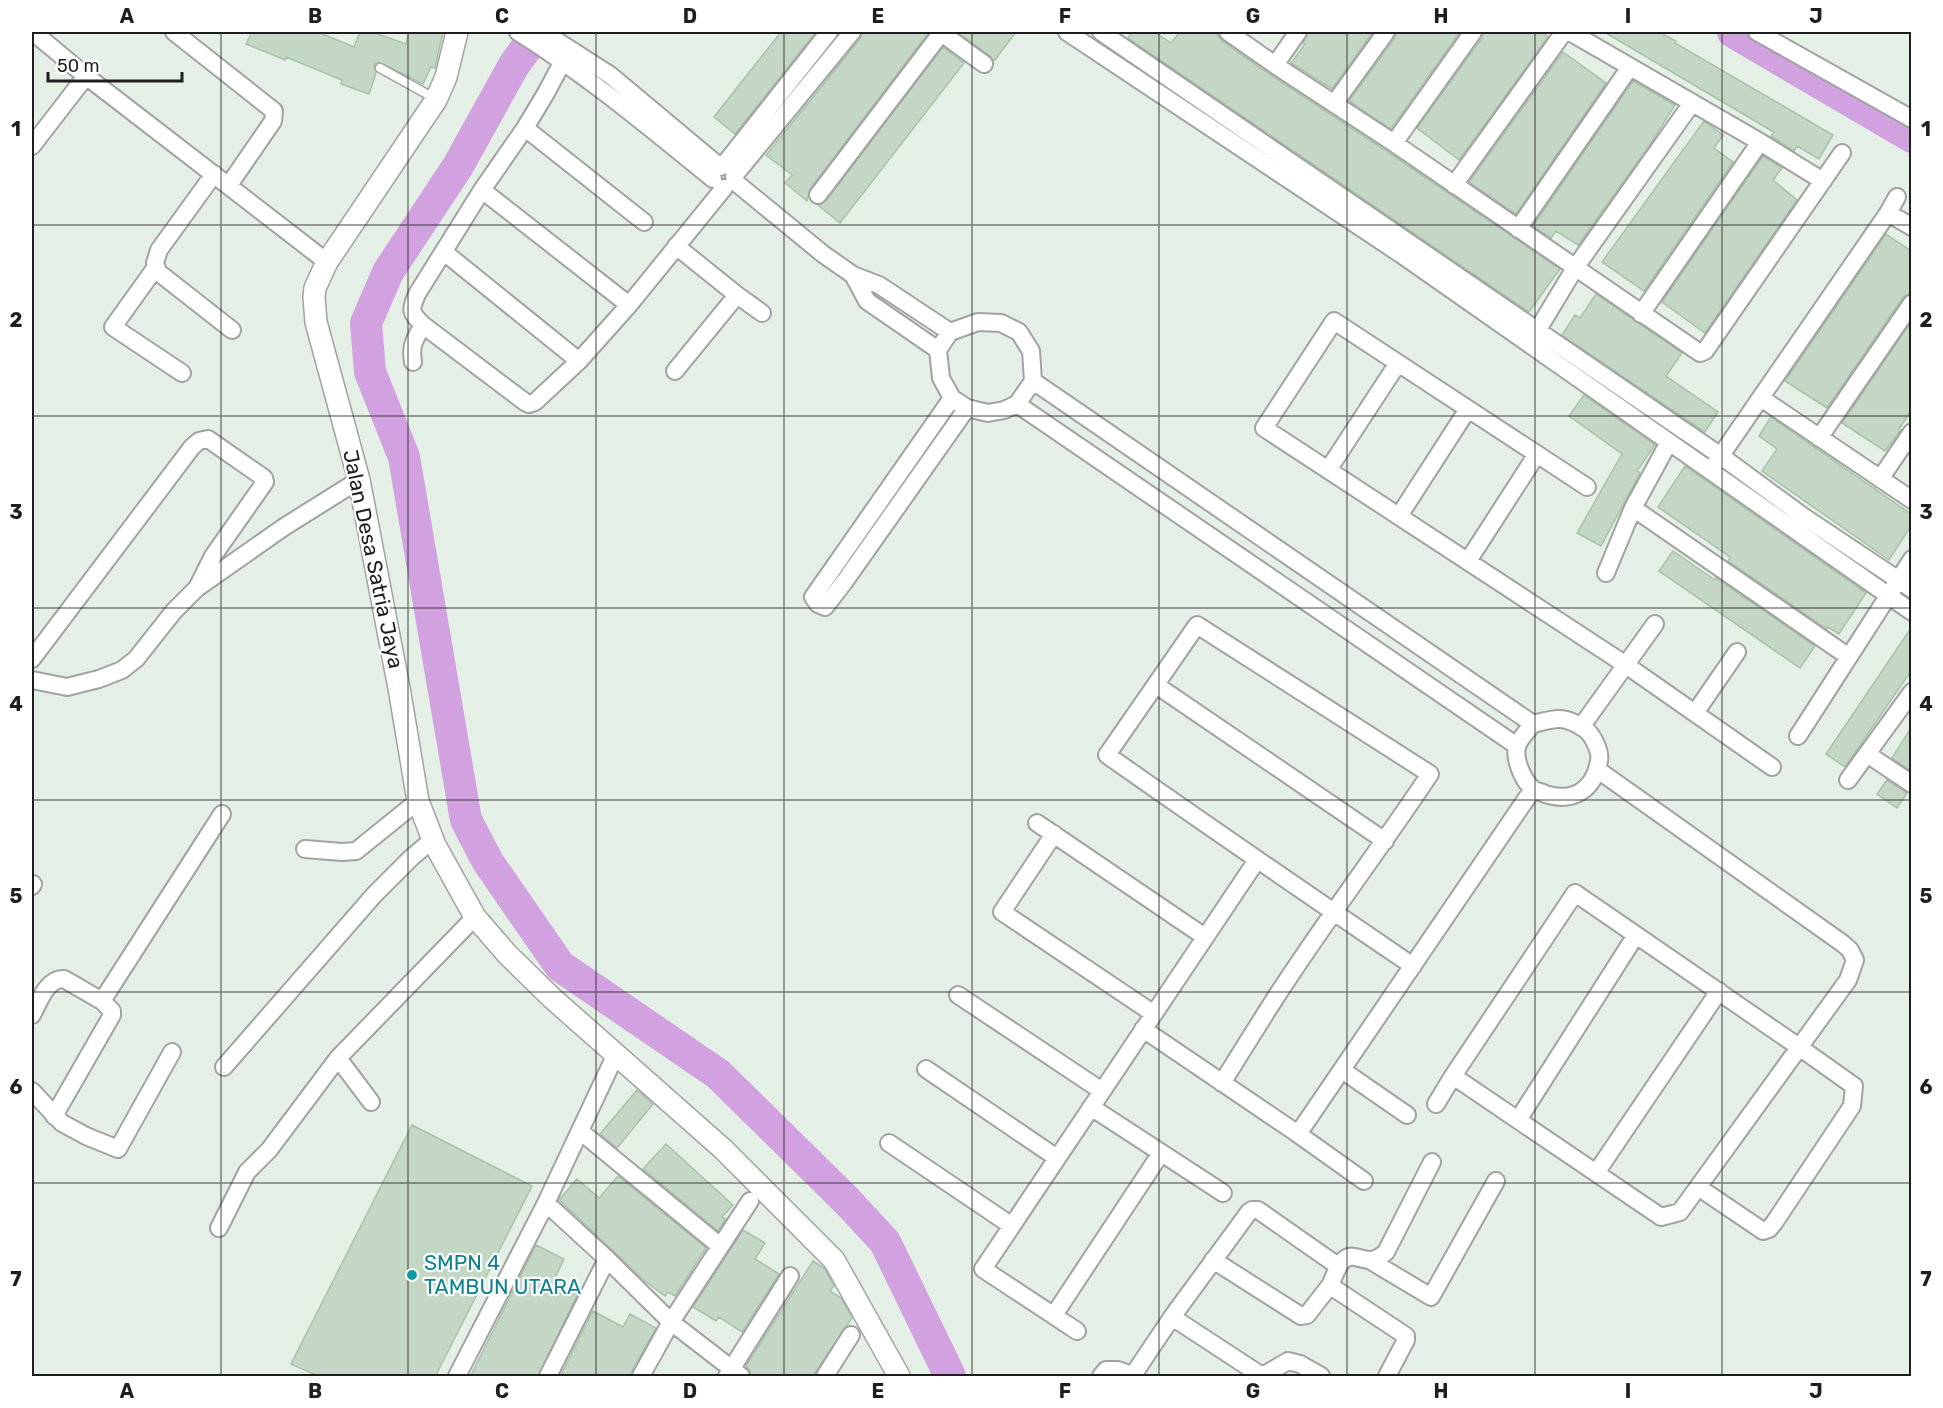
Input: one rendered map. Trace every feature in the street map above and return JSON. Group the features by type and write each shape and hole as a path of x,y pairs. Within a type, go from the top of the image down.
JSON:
{"street":[{"path":"33,32 86,76 327,262"},
{"path":"174,32 274,111 273,121 229,185"},
{"name":"Jalan Desa Satria Jaya","path":"458,32 446,77 436,100 327,262 315,288 314,297 316,322 359,480 418,801 432,840 475,917 507,954 544,991 723,1149 834,1260 898,1377"},
{"path":"518,32 562,52"},
{"path":"543,32 562,52 823,254 853,275 879,285 950,332"},
{"path":"562,52 546,93 482,190 412,306 413,315 423,325 529,404 535,402 579,361 629,305 676,246 829,32"},
{"path":"725,176 852,32"},
{"path":"818,195 941,32 984,64"},
{"path":"1067,32 1274,160"},
{"path":"1101,32 1274,160 1533,338 1721,456 1804,517 1905,584"},
{"path":"1228,32 1395,143 1695,351 1703,352 1842,153"},
{"path":"1275,65 1298,32"},
{"path":"1334,104 1386,32"},
{"path":"1395,143 1473,32"},
{"path":"1454,184 1564,32"},
{"path":"1570,32 1823,181"},
{"path":"1757,32 1911,119"},
{"path":"1518,229 1630,67"},
{"path":"32,146 86,76"},
{"path":"1533,338 1575,268 1692,103"},
{"path":"525,128 644,222"},
{"path":"1641,314 1760,142"},
{"path":"214,174 159,250 155,259 158,272 232,330"},
{"path":"482,190 629,305"},
{"path":"1710,471 1888,213 1896,197"},
{"path":"1888,213 1911,227"},
{"path":"676,246 762,313"},
{"path":"444,252 579,361"},
{"path":"156,267 113,327 182,373"},
{"path":"853,275 867,301 938,351"},
{"path":"675,371 737,295"},
{"path":"1819,438 1911,303"},
{"path":"1587,487 1334,321 1264,428 1626,665 1772,767"},
{"path":"978,322 1001,323 1019,332 1031,351 1033,381 1017,404 1004,410 988,413 967,408 952,398 941,378 938,351 950,332 978,322"},
{"path":"413,362 411,351 423,325"},
{"path":"1533,338 1669,442 1911,612"},
{"path":"1328,470 1398,363"},
{"path":"1033,381 1533,724"},
{"path":"952,398 813,597 818,604 825,607 845,581 967,408"},
{"path":"1761,398 1911,500"},
{"path":"1017,404 1517,746"},
{"path":"1399,516 1468,409"},
{"path":"1880,478 1911,432"},
{"path":"32,660 192,447 199,441 208,439 264,478 265,482 213,556 197,588"},
{"path":"1606,573 1633,508 1669,442"},
{"path":"1468,561 1538,454"},
{"path":"32,680 66,687 99,679 122,670 136,658 174,611 197,588 284,526 359,480"},
{"path":"1633,508 1849,657"},
{"path":"1798,736 1889,595 1905,584 1911,559"},
{"path":"1581,727 1655,624"},
{"path":"1222,1083 1277,996 1334,913 1385,841 1430,774 1197,625 1107,755 1257,860 1334,913 1413,966"},
{"path":"1695,713 1737,652"},
{"path":"1156,685 1385,841"},
{"path":"1848,780 1910,696"},
{"path":"1552,718 1570,719 1581,727 1590,732 1600,756 1598,770 1591,783 1581,793 1557,798 1533,789 1517,765 1517,746 1533,724 1552,718"},
{"path":"1867,754 1911,784"},
{"path":"1453,1076 1661,1217 1680,1212 1848,980 1855,960 1850,950 1842,943 1598,770"},
{"path":"1298,1134 1533,789"},
{"path":"305,849 342,852 356,850 418,801"},
{"path":"102,1001 222,814"},
{"path":"1037,823 1205,937"},
{"path":"1054,834 1002,912 1154,1014"},
{"path":"224,1067 374,895 432,840"},
{"path":"1077,1331 983,1269 1257,860"},
{"path":"1436,1104 1575,893 1854,1086 1852,1106 1769,1229 1763,1231 1698,1187"},
{"path":"219,1228 247,1172 269,1150 338,1058 475,917"},
{"path":"1518,1120 1636,935"},
{"path":"32,1015 50,984 59,978 102,1001 112,1011 112,1015 54,1116"},
{"path":"1596,1173 1719,991"},
{"path":"958,994 1101,1091"},
{"path":"1143,1029 1364,1181"},
{"path":"32,1091 54,1116 86,1136 119,1149 172,1052"},
{"path":"457,1377 546,1203 616,1054"},
{"path":"338,1058 371,1102"},
{"path":"926,1070 1057,1158"},
{"path":"1342,1070 1407,1115"},
{"path":"1091,1107 1223,1193"},
{"path":"580,1131 720,1246"},
{"path":"889,1143 1012,1226"},
{"path":"1054,1315 1161,1153"},
{"path":"1371,1261 1379,1259 1386,1252 1432,1162"},
{"path":"1213,1260 1301,1316 1306,1315 1331,1284 1338,1266 1352,1255 1371,1261 1431,1297 1496,1181"},
{"path":"641,1377 671,1322 750,1201"},
{"path":"546,1203 671,1322 733,1374 790,1276"},
{"path":"1101,1377 1106,1370 1112,1368 1134,1376 1172,1317 1249,1212 1258,1210 1338,1266"},
{"path":"548,1377 607,1259"},
{"path":"1331,1284 1332,1287 1406,1336 1387,1377"},
{"path":"1172,1317 1259,1374 1266,1374 1288,1361 1300,1364 1321,1377"},
{"path":"825,1377 851,1335"}],"lane":[{"path":"380,68 436,100"}],"shaded area":[{"path":"1733,32 1757,32 1911,119 1911,137"}],"building":[{"path":"252,32 318,32 354,47 360,32 372,32 406,44 409,32 443,32 435,68 431,67 423,84 379,62 374,65 376,73 369,94 341,84 342,80 286,57 285,60 246,44"},
{"path":"781,32 816,32 735,134 714,117"},
{"path":"863,32 929,32 810,189 807,201 785,183 792,175 766,155 860,39"},
{"path":"957,32 1016,32 994,61"},
{"path":"1132,32 1155,32 1171,43 1180,32 1215,32 1222,41 1269,74 1560,269 1529,312 1128,38"},
{"path":"1308,32 1373,32 1332,89 1291,63 1305,44 1303,43"},
{"path":"1396,32 1460,32 1391,129 1349,101 1395,38"},
{"path":"1483,32 1541,32 1548,37 1459,160 1417,128 1482,38"},
{"path":"1604,32 1659,32 1833,135 1819,159 1797,146 1794,151 1771,136 1774,132"},
{"path":"943,47 964,63 840,223 818,205 826,201"},
{"path":"1563,52 1606,83 1516,214 1469,182"},
{"path":"1633,81 1675,105 1649,146 1578,245 1556,231 1551,238 1533,226"},
{"path":"1704,121 1723,135 1714,148 1733,162 1644,291 1602,262"},
{"path":"1763,156 1782,168 1773,180 1797,200 1705,333 1662,302"},
{"path":"1886,234 1911,251 1911,293 1903,297 1827,408 1785,381"},
{"path":"1596,294 1682,353 1666,376 1718,412 1705,432 1562,335 1575,315 1580,318"},
{"path":"1911,322 1911,411 1899,429 1901,430 1885,451 1842,423"},
{"path":"1584,395 1655,445 1637,471 1640,473 1601,546 1577,533 1622,454 1569,416"},
{"path":"1771,417 1911,514 1911,526 1889,560 1762,471 1777,449 1759,436"},
{"path":"1685,466 1866,593 1839,634 1828,627 1827,629 1728,561 1730,557 1658,507"},
{"path":"1673,551 1815,646 1800,668 1659,571"},
{"path":"1911,628 1911,671 1845,767 1826,754"},
{"path":"1911,728 1911,771 1892,758"},
{"path":"1887,780 1907,793 1897,808 1877,794"},
{"path":"637,1090 653,1104 617,1148 600,1134"},
{"name":"SMPN 4 TAMBUN UTARA","path":"412,1125 532,1186 435,1377 320,1377 291,1364"},
{"path":"666,1144 733,1205 722,1217 726,1219 718,1231 643,1169"},
{"path":"618,1176 706,1248 675,1296 668,1292 665,1296 646,1282 559,1200 577,1179 599,1198"},
{"path":"743,1230 765,1243 755,1259 779,1274 742,1332 719,1317 716,1321 693,1307"},
{"path":"536,1245 564,1259 554,1280 578,1293 538,1377 470,1377"},
{"path":"813,1261 824,1268 834,1286 830,1291 841,1298 852,1318 812,1377 751,1377 746,1366"},
{"path":"593,1311 623,1327 630,1314 656,1328 632,1371 631,1377 560,1377"}],"waterway":[{"path":"538,32 514,65 458,166 388,272 366,323 370,372 404,457 466,820 488,862 560,966 718,1074 848,1202 885,1242 950,1376"},
{"path":"1733,32 1912,137"}],"place":[{"name":"SMPN 4 TAMBUN UTARA","path":"412,1275"}]}
